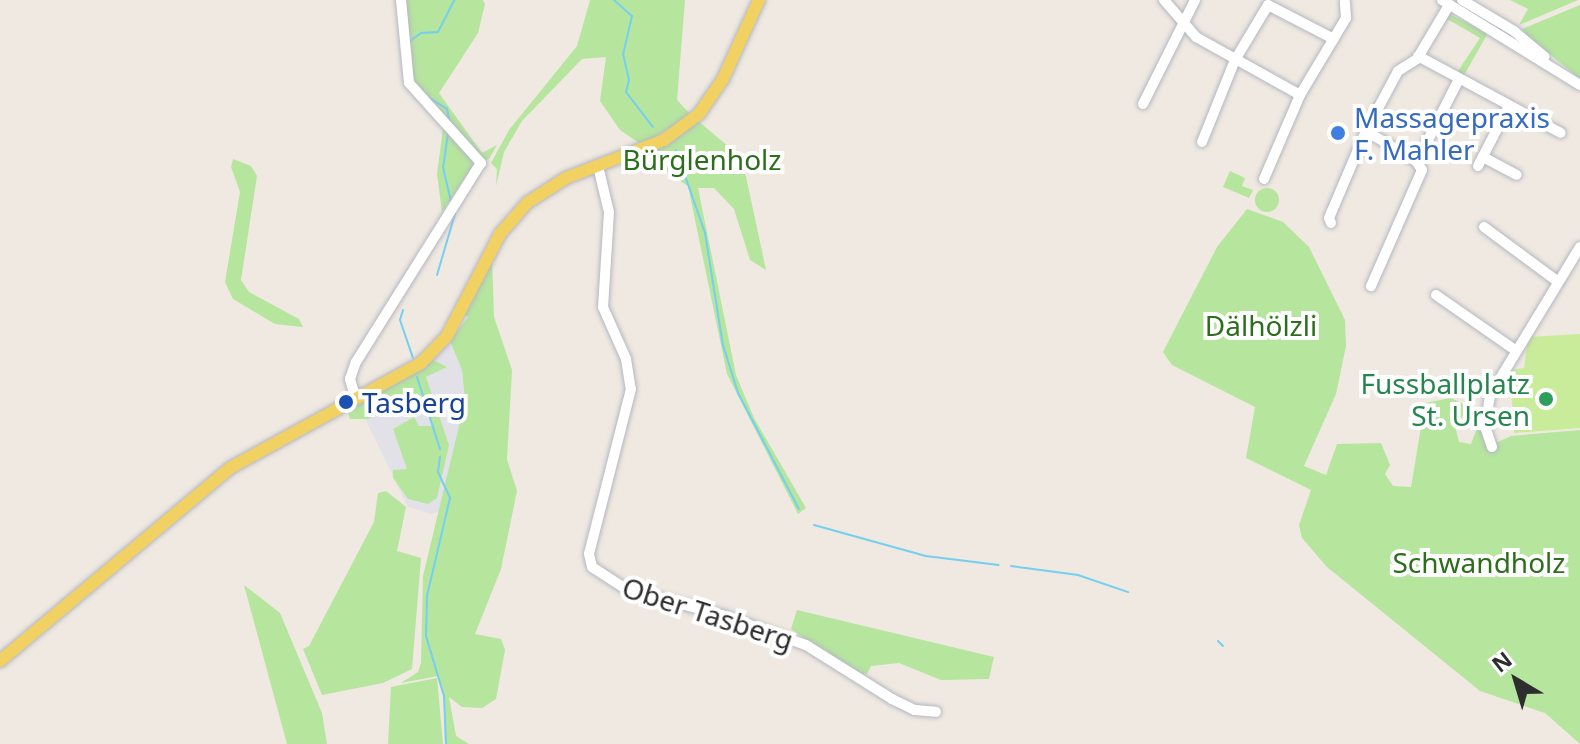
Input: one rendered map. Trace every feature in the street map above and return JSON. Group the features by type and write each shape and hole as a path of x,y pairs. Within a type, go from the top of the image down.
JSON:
{"main road":[{"path":"0,661 210,483 264,446 407,373 438,347 495,243 520,209 551,186 677,132 699,114 723,79 759,0"}],"street":[{"path":"356,399 350,379 356,362 484,163 409,83 401,0"},
{"path":"1164,0 1180,23 1235,60 1300,95"},
{"path":"1143,104 1180,23 1195,0"},
{"path":"1462,0 1514,31 1549,66"},
{"path":"1264,179 1300,95 1347,17 1345,2"},
{"path":"1334,205 1366,131 1398,71 1418,56 1445,2 1580,85"},
{"path":"1202,142 1235,60 1270,4 1334,39"},
{"path":"1418,56 1561,133"},
{"path":"1427,142 1459,79"},
{"path":"1509,106 1480,162 1517,175"},
{"path":"1366,131 1422,168 1371,286"},
{"name":"Ober Tasberg","path":"598,166 609,212 603,307 626,359 631,389 589,554 592,567 626,589 722,615 806,645 892,699 915,710 936,712"},
{"path":"1484,227 1557,281"},
{"path":"1492,447 1485,427 1488,400 1515,350 1580,247"},
{"path":"1381,263 1391,269"},
{"path":"1436,295 1515,350"}],"shaded area":[{"path":"450,341 462,370 465,401 442,511 432,514 408,507 357,402"}],"green space":[{"path":"405,0 483,0 485,4 478,33 439,93 482,153 497,145 489,159 475,163 442,212 437,174 443,129 412,81"},
{"path":"590,0 685,0 677,100 691,115 642,145 620,130 600,101 606,57 582,59 522,121 504,152 496,186 497,169 491,163 509,130 577,46"},
{"path":"1510,0 1578,0 1519,25 1528,9"},
{"path":"1580,5 1580,79 1520,30"},
{"path":"1449,14 1488,33 1463,77 1456,74 1480,38 1449,20 1442,22"},
{"name":"Bürglenholz","path":"697,120 742,158 766,270 750,260 734,209 714,188 698,188 736,375 754,418 806,508 798,514 727,374 688,186 662,169 648,151"},
{"path":"233,159 251,166 257,176 241,280 249,292 299,319 303,327 275,324 233,299 225,282 240,192 231,167"},
{"path":"1230,171 1245,178 1242,186 1253,190 1249,198 1223,187"},
{"path":"1267,188 1275,192 1279,200 1275,208 1267,212 1259,208 1255,200 1259,192"},
{"name":"Schwandholz","path":"1247,209 1283,222 1309,247 1345,320 1346,346 1336,394 1304,466 1326,475 1337,444 1381,443 1390,465 1385,474 1393,486 1411,487 1425,403 1451,398 1470,407 1455,426 1459,442 1471,444 1484,410 1489,446 1511,436 1580,430 1580,744 1545,713 1480,691 1327,567 1302,538 1299,525 1311,490 1246,458 1255,407 1172,365 1163,352 1217,247"},
{"path":"492,257 494,317 512,370 507,459 517,491 501,569 475,634 501,639 505,650 496,699 482,708 462,707 449,697 456,736 469,744 445,744 444,694 438,676 401,683 418,672 421,663 423,576 465,401 462,370 450,341 468,317 463,314"},
{"name":"Fussballplatz St. Ursen","path":"1580,334 1580,428 1514,433 1510,370 1524,368 1528,337"},
{"path":"433,360 447,367 426,377 449,445 437,498 428,504 408,499 393,478 393,470 407,469 393,429 414,417 419,426 433,426 417,393 368,419 350,419 347,409"},
{"path":"386,491 406,507 397,551 421,558 412,669 383,683 322,695 303,649 309,646 374,522 378,493"},
{"path":"244,585 280,613 322,713 327,744 287,744"},
{"path":"797,610 994,657 989,679 941,680 899,663 871,666 867,674 859,675 791,629"},
{"path":"437,678 443,744 388,744 391,687"}],"waterway":[{"path":"410,41 421,33 438,32 454,0"},
{"path":"614,0 632,16 623,54 629,80 626,92 653,127"},
{"path":"428,97 447,109 450,123"},
{"path":"448,133 443,167 451,201"},
{"path":"676,150 705,233 723,345 738,393 799,509"},
{"path":"437,275 455,214"},
{"path":"403,310 400,320 413,358"},
{"path":"417,377 440,449"},
{"path":"440,457 438,472 450,498 427,596 426,636 444,696 446,744"},
{"path":"814,525 926,556 998,565"},
{"path":"1011,566 1078,575 1128,592"},
{"path":"1218,641 1223,646"}],"place":[{"name":"Massagepraxis F. Mahler","path":"1338,133"},
{"name":"Fussballplatz St. Ursen","path":"1546,399"},
{"name":"Tasberg","path":"346,402"}],"park label":[{"name":"Dälhölzli","path":"1261,325"}]}
